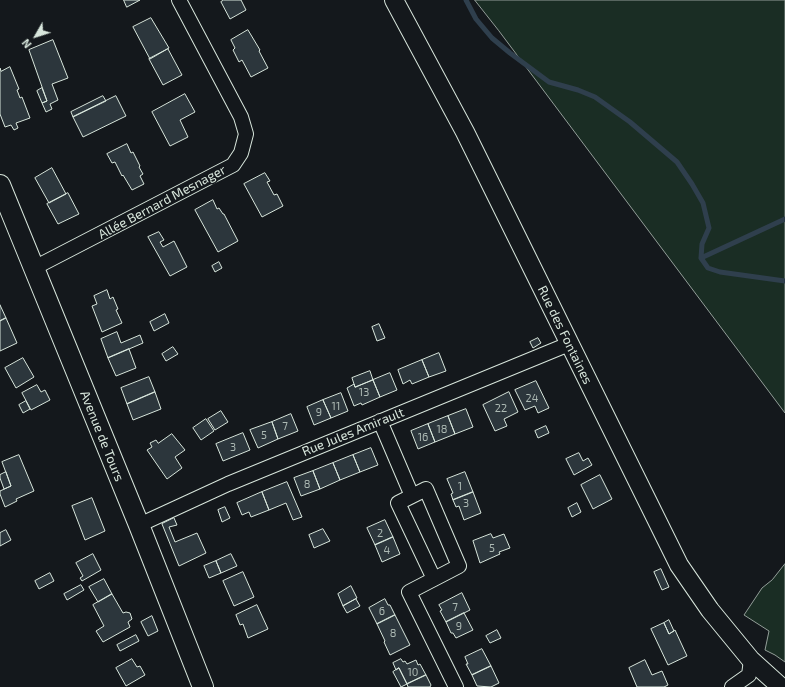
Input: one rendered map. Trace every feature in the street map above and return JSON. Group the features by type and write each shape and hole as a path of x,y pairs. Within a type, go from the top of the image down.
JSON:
{"main road":[{"name":"Avenue de Tours","path":"0,185 139,525 203,687"}],"street":[{"name":"Allée Bernard Mesnager","path":"34,268 233,164 242,153 246,134 241,117 179,0"},
{"name":"Rue des Fontaines","path":"394,0 465,132 679,566 710,610 751,660 782,687"},
{"name":"Rue Jules Amirault","path":"139,525 228,484 569,344"},
{"path":"380,421 412,496"},
{"path":"434,579 398,502 426,489 459,566 434,579 409,592 456,687"},
{"path":"732,687 749,675 751,660"}],"green space":[{"path":"475,0 785,0 785,413 499,31"},
{"path":"785,564 785,662 765,650 769,631 744,615 762,588 772,580"}],"building":[{"path":"124,0 140,0 127,7"},
{"path":"224,0 241,0 246,10 230,19 221,2"},
{"path":"151,18 169,48 150,59 133,27"},
{"path":"248,30 260,50 259,51 268,68 251,77 242,60 239,62 233,50 235,48 231,40"},
{"path":"53,40 68,78 52,84 58,100 50,104 52,109 46,112 42,103 47,101 29,50"},
{"path":"168,49 182,75 163,85 149,59"},
{"path":"10,67 19,89 17,90 20,98 22,97 30,118 16,123 18,128 14,130 11,125 5,127 0,114 0,68 1,71"},
{"path":"42,88 47,101 42,103 37,91"},
{"path":"185,94 195,112 180,120 188,137 170,146 152,112"},
{"path":"103,96 106,101 73,117 71,112"},
{"path":"116,96 126,116 83,137 73,117"},
{"path":"127,144 131,153 133,152 143,174 140,176 144,184 132,190 123,175 122,176 115,162 112,163 107,154"},
{"path":"52,168 66,194 49,203 35,178"},
{"path":"265,173 270,181 267,182 274,195 277,194 283,206 262,217 244,184"},
{"path":"68,193 79,214 58,224 47,204"},
{"path":"213,200 217,209 219,208 224,214 238,241 218,252 195,210"},
{"path":"159,232 164,240 160,242 163,247 174,241 187,267 170,276 148,237"},
{"path":"219,262 222,268 215,272 212,266"},
{"path":"107,290 110,299 113,297 118,309 116,310 122,323 102,332 92,306 97,304 94,296"},
{"path":"0,305 6,318 0,321"},
{"path":"165,314 169,323 154,331 150,322"},
{"path":"6,318 17,343 0,351 0,321"},
{"path":"379,324 385,338 377,341 372,327"},
{"path":"117,332 121,343 140,335 143,343 108,358 101,339"},
{"path":"538,338 541,343 533,348 530,342"},
{"path":"173,347 178,354 166,361 162,354"},
{"path":"129,349 136,368 116,376 108,358"},
{"path":"439,353 446,371 429,377 422,360"},
{"path":"23,358 34,377 16,388 5,368"},
{"path":"422,360 429,377 412,384 410,380 403,384 398,370"},
{"path":"370,371 373,380 355,387 352,378"},
{"path":"390,373 397,390 380,397 373,380"},
{"path":"149,377 155,392 127,404 121,388"},
{"path":"373,380 380,397 362,405 361,403 354,406 347,388 354,384 355,387"},
{"path":"536,381 549,408 538,413 535,406 525,410 515,390"},
{"path":"37,385 41,392 45,390 50,400 31,410 22,393"},
{"path":"155,392 161,409 133,420 127,404"},
{"path":"509,392 518,412 504,419 507,426 495,431 483,405"},
{"path":"341,393 348,411 331,418 323,400"},
{"path":"323,400 331,418 314,425 307,407"},
{"path":"26,401 30,409 23,413 19,405"},
{"path":"466,409 473,427 455,434 448,416"},
{"path":"221,411 228,422 215,430 208,419"},
{"path":"291,414 298,431 278,439 272,422"},
{"path":"448,416 455,434 435,442 428,424"},
{"path":"206,419 214,431 201,440 193,428"},
{"path":"272,422 278,439 258,448 250,430"},
{"path":"428,424 435,442 418,449 411,431"},
{"path":"546,426 549,433 538,438 535,431"},
{"path":"243,433 250,450 223,461 216,444"},
{"path":"172,434 185,450 175,457 182,468 167,479 147,450 152,447 150,443 156,440 158,443"},
{"path":"371,448 378,465 360,472 353,455"},
{"path":"579,453 583,461 588,458 592,465 574,475 566,459"},
{"path":"19,455 34,491 16,499 17,501 5,507 0,491 11,486 2,462"},
{"path":"353,455 360,472 340,480 333,463"},
{"path":"333,463 340,480 320,489 313,471"},
{"path":"313,471 320,489 301,496 294,478"},
{"path":"6,472 11,486 4,489 0,475"},
{"path":"465,472 473,492 453,500 451,494 453,493 447,479"},
{"path":"600,475 612,499 593,509 581,485"},
{"path":"287,482 302,517 293,520 286,503 269,510 262,492"},
{"path":"262,492 269,510 251,517 249,512 242,515 237,503"},
{"path":"473,492 481,513 464,520 459,506 456,507 453,500"},
{"path":"92,498 105,531 85,540 72,506"},
{"path":"577,503 581,512 572,517 568,508"},
{"path":"225,507 230,518 222,522 218,510"},
{"path":"174,518 177,525 169,527 175,542 197,533 206,553 179,566 162,524"},
{"path":"385,520 393,537 375,545 367,528"},
{"path":"323,529 330,541 314,548 309,535"},
{"path":"6,530 11,540 0,546 0,533"},
{"path":"491,534 493,538 504,534 510,548 499,552 500,554 480,563 473,541"},
{"path":"393,537 400,554 382,562 375,545"},
{"path":"93,554 101,570 82,581 80,578 83,576 76,563"},
{"path":"231,554 237,566 221,573 216,561"},
{"path":"216,561 221,573 209,578 204,566"},
{"path":"661,569 669,587 662,590 654,572"},
{"path":"243,572 254,597 234,606 223,581"},
{"path":"50,573 54,581 39,589 35,581"},
{"path":"104,579 112,594 98,602 89,587"},
{"path":"81,585 84,590 67,600 64,594"},
{"path":"351,586 357,598 343,606 338,594"},
{"path":"462,593 470,610 446,622 440,611 442,610 439,605"},
{"path":"112,594 123,613 130,613 132,619 128,622 130,627 103,642 96,631 104,626 93,605"},
{"path":"356,599 360,606 347,613 343,606"},
{"path":"385,599 395,615 377,624 369,608"},
{"path":"257,605 268,629 248,638 243,624 240,625 236,615"},
{"path":"464,613 473,630 456,638 453,633 451,633 446,622"},
{"path":"395,615 410,645 390,655 377,624"},
{"path":"152,616 158,631 148,636 141,622"},
{"path":"669,620 674,631 669,634 664,623"},
{"path":"664,623 669,634 675,630 687,656 668,665 651,629"},
{"path":"497,630 501,638 490,643 486,636"},
{"path":"136,635 139,641 120,651 117,645"},
{"path":"482,649 491,666 472,675 466,664 468,664 465,657"},
{"path":"132,659 137,667 140,666 145,675 126,686 116,668"},
{"path":"401,659 407,664 416,660 426,675 407,684 399,668 396,670 393,663"},
{"path":"645,660 652,675 662,671 668,685 664,687 637,687 629,668"},
{"path":"491,666 499,683 491,687 477,686 472,675"},
{"path":"399,668 407,684 401,687 393,672"},
{"path":"426,675 431,685 430,687 408,687 407,684"}],"waterway":[{"path":"466,0 476,19 492,38 510,53 549,82 578,90 595,97 630,122 677,162 703,203 709,228 702,244 701,258 708,268 720,272 785,281"},
{"path":"701,258 785,219"}]}
